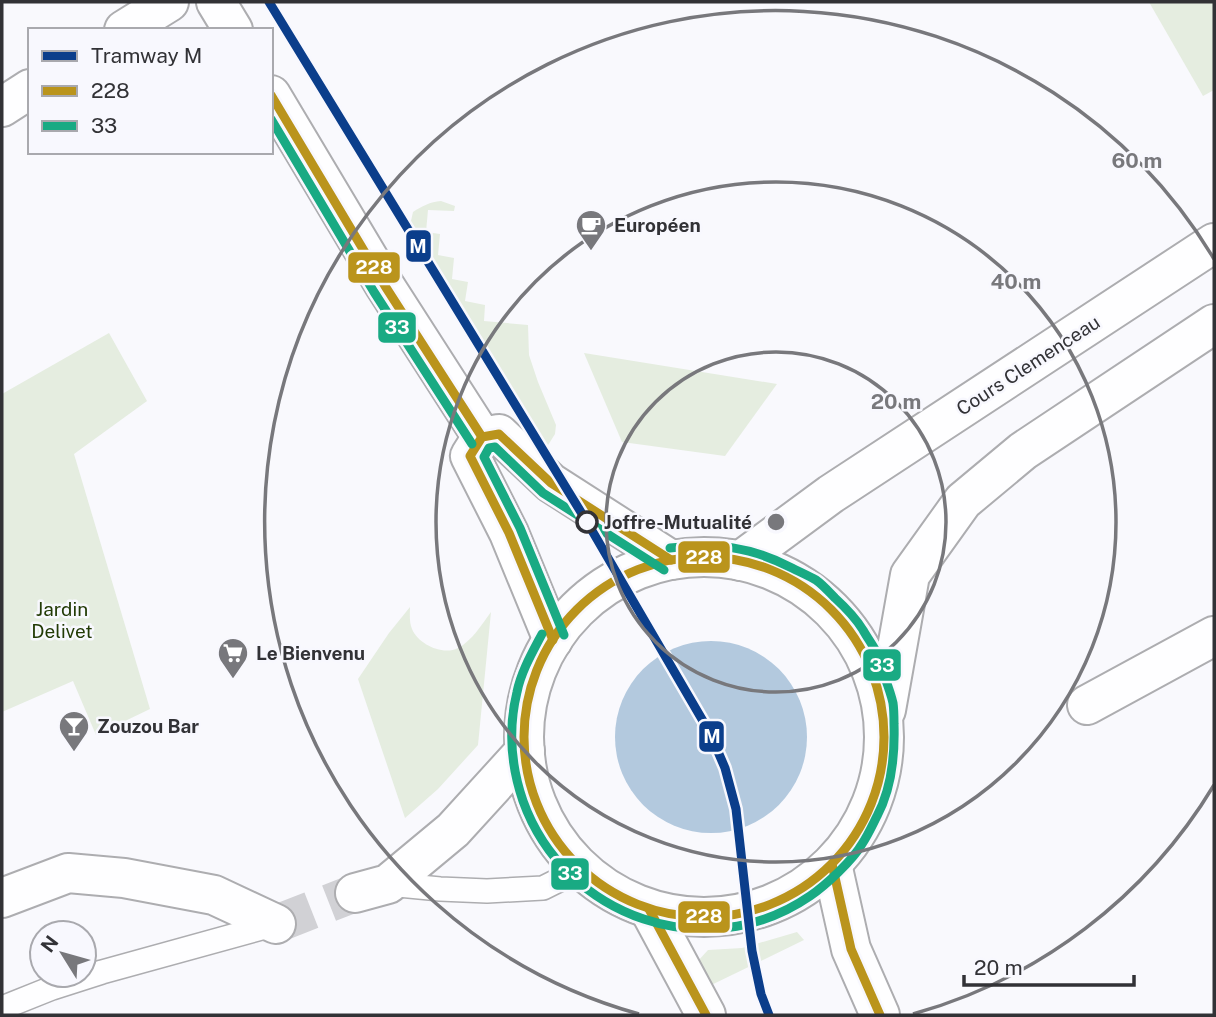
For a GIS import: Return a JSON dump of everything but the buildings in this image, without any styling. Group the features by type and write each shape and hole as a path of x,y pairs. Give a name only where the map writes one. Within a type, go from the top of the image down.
{"street":[{"path":"127,28 169,2"},
{"path":"216,2 232,28"},
{"path":"2,107 28,90"},
{"path":"273,98 385,286 482,437"},
{"name":"Cours Clemenceau","path":"740,561 831,494 1214,243"},
{"path":"884,723 881,700 855,637 825,603 795,581 767,568 713,557 671,560 617,579 572,614 553,640 529,693 524,722 525,751 528,777 547,826 581,869 612,892 649,909 704,917 733,915 761,908 799,891 832,864 847,847 870,809 882,767 884,723 910,575 963,501 1023,451 1214,324"},
{"path":"553,640 509,533 470,456 482,437 499,434 551,484 671,560"},
{"path":"1087,705 1214,636"},
{"path":"372,888 453,830 525,751"},
{"path":"832,864 851,949 880,1015"},
{"path":"2,898 68,873 124,878 214,895 276,924"},
{"path":"649,909 706,1015"}],"lane":[{"path":"372,888 487,891 543,888 581,869"},
{"path":"2,1008 102,972 276,924"}],"green space":[{"path":"1149,2 1214,2 1214,90 1203,96"},
{"path":"441,201 455,206 454,211 428,210 426,232 440,234 438,255 454,258 452,279 468,282 465,301 485,305 484,321 528,325 529,355 556,425 555,434 545,450 526,433 513,413 520,403 406,243 413,212"},
{"name":"Jardin Delivet","path":"109,333 147,401 74,454 150,709 96,735 73,681 2,712 2,394"},
{"path":"584,353 777,384 725,456 622,442"},
{"path":"410,607 410,624 415,634 425,644 445,651 458,648 468,641 491,612 478,745 438,789 405,818 358,679"},
{"path":"797,932 804,940 703,989 697,962 708,950 742,948"}],"water":[{"path":"711,641 730,642 748,648 779,669 800,700 806,718 806,756 800,774 779,805 748,826 730,832 711,833 692,832 674,826 643,805 622,774 616,756 615,737 616,718 622,700 643,669 674,648 692,642"}],"tunnel":[{"path":"276,924 355,893"}],"tram line":[{"name":"M","path":"269,2 587,522 710,733 725,768 736,809 752,951 761,994 769,1015"}],"transit line":[{"name":"228","path":"273,98 385,286 482,437"},
{"name":"33","path":"273,122 374,292 472,444"},
{"name":"228","path":"553,640 509,533 470,456 482,437 499,434 551,483 671,560"},
{"name":"33","path":"564,635 520,528 484,457 489,448 495,447 543,493 664,570"},
{"name":"33","path":"542,634 524,670 517,692 512,720 513,761 523,801 543,842 571,875 605,901 644,919 685,928 728,928 770,917 810,896 858,850 886,794 893,760 894,711 879,657 854,617 816,580 762,555 747,551 718,546 670,548"},
{"name":"228","path":"704,557 739,561 773,571 804,588 831,610 853,637 870,668 880,702 884,737 880,772 870,806 853,837 831,864 804,886 773,903 739,913 704,917 669,913 635,903 604,886 577,864 555,837 538,806 528,772 524,737 528,702 538,668 555,637 577,610 604,588 635,571 669,561 704,557"},
{"name":"228","path":"832,864 851,949 880,1015"},
{"name":"228","path":"649,909 706,1015"}],"place":[{"name":"Européen","path":"591,252"},
{"name":"Joffre-Mutualité","path":"587,522"},
{"name":"Le Bienvenu","path":"233,680"},
{"name":"Zouzou Bar","path":"74,753"}]}
